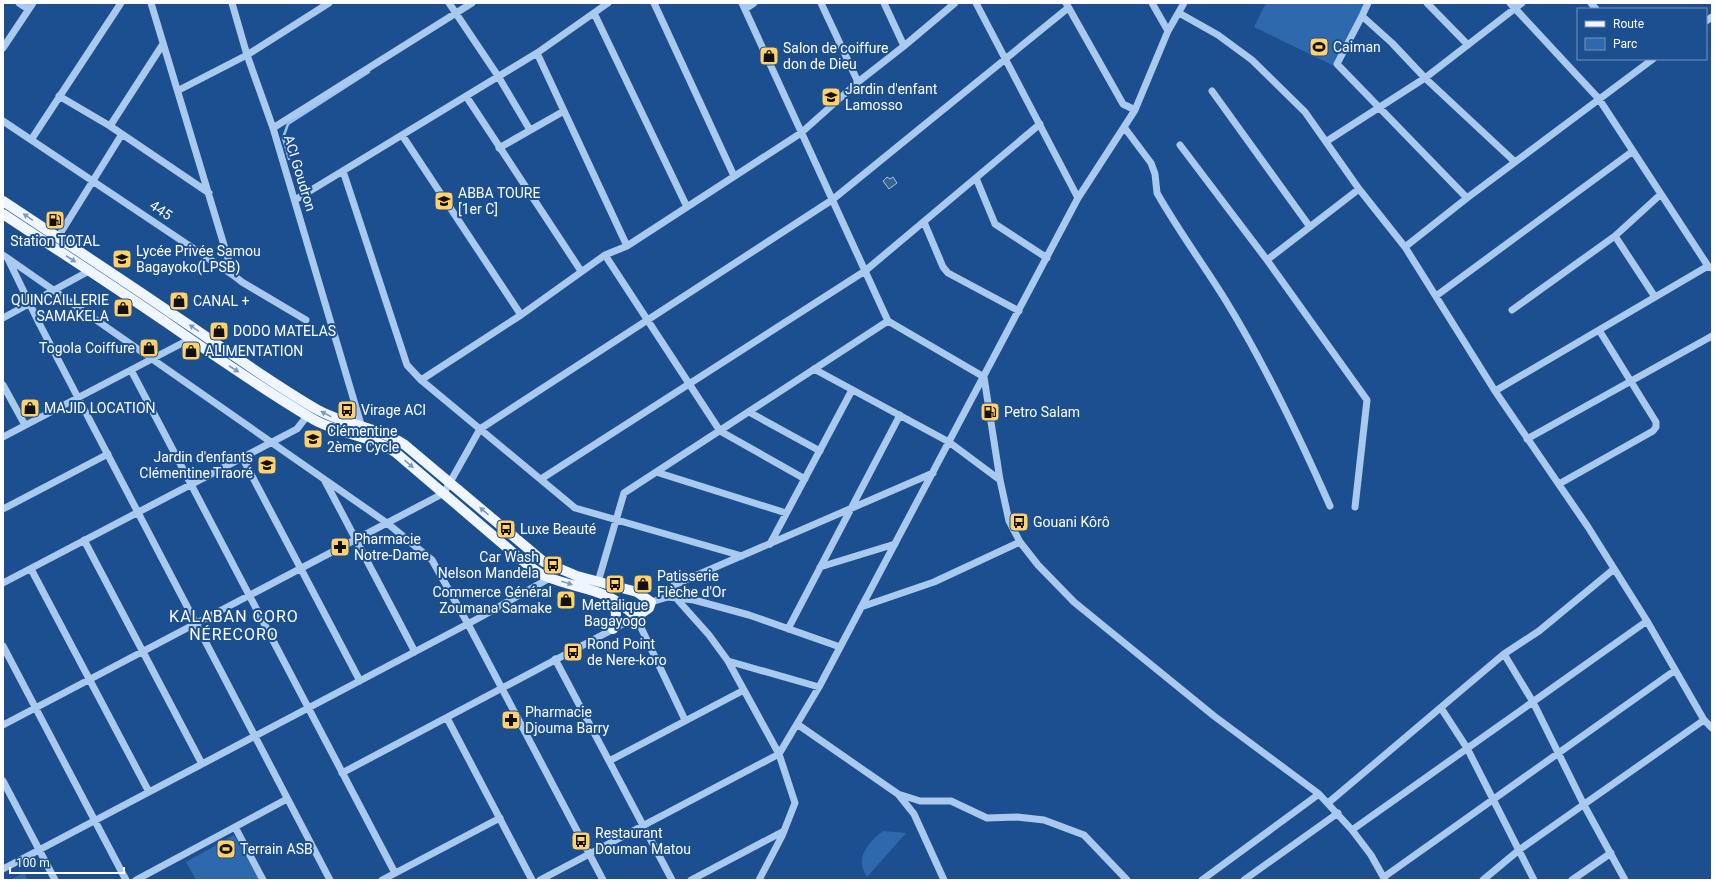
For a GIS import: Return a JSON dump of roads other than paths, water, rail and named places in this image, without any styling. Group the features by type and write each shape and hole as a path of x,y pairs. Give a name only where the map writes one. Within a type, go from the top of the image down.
{"main road":[{"path":"3,200 224,350 309,404 339,420 363,426 396,439 450,482 544,562 562,570 598,582 637,592 651,602 649,608 636,617 622,603 606,595 544,575 524,562 388,447 335,430 307,416 3,214"},
{"path":"606,595 615,606 616,613 613,629"}],"street":[{"path":"3,48 30,6 19,3"},
{"path":"31,140 121,3"},
{"path":"151,3 179,90 233,275"},
{"path":"232,3 246,55 273,128"},
{"path":"315,3 318,10"},
{"path":"179,90 246,55 329,3"},
{"path":"449,3 498,76 530,130"},
{"name":"ACI Goudron","path":"363,438 363,426 273,128 472,3"},
{"path":"295,200 537,53 608,3"},
{"path":"654,3 734,176"},
{"path":"754,3 743,6 888,321 984,377"},
{"path":"821,3 858,82"},
{"path":"884,3 904,46"},
{"path":"421,380 521,315 605,255 627,246 801,133 858,82 955,3"},
{"path":"976,3 1078,198"},
{"path":"1152,3 1168,31"},
{"path":"540,880 779,754 819,687 1078,198 1136,110 1168,31 1184,3"},
{"path":"1368,3 1338,64 1467,198"},
{"path":"1427,3 1468,45"},
{"path":"1327,141 1425,78 1468,45 1513,6 1522,3"},
{"path":"3,725 444,493 480,429 832,200 1067,6 1123,104 1136,110"},
{"path":"1495,391 1655,297 1710,267 1599,99 1513,6"},
{"path":"1179,12 1218,35 1252,60 1306,112 1359,189 1405,247 1495,391 1559,484 1614,569 1647,622 1674,671 1704,720 1712,728"},
{"path":"594,13 687,207"},
{"path":"1362,16 1392,43 1425,78 1515,162"},
{"path":"110,126 163,44"},
{"path":"537,53 627,246"},
{"path":"1405,247 1648,60"},
{"path":"1212,91 1310,227"},
{"path":"59,96 110,126 210,193"},
{"path":"466,96 581,271"},
{"path":"499,148 564,111"},
{"name":"445","path":"3,122 93,180 242,282 306,320"},
{"path":"541,479 865,271 1040,124"},
{"path":"1124,127 1151,163 1155,174 1157,193 1226,301 1259,360 1297,432 1330,506"},
{"path":"58,237 122,134"},
{"path":"402,135 521,315"},
{"path":"1180,145 1267,260 1367,400 1355,507"},
{"path":"1436,296 1633,151"},
{"path":"343,171 407,365 421,380 575,508 742,556"},
{"path":"976,178 996,224 1047,258"},
{"path":"1267,260 1359,189"},
{"path":"1512,310 1615,236 1661,194"},
{"path":"924,222 943,267 948,273 1019,311"},
{"path":"1615,236 1655,297"},
{"path":"605,255 720,431 805,478"},
{"path":"6,257 387,523 432,560 468,624 603,880"},
{"path":"6,257 330,880"},
{"path":"3,318 90,271"},
{"path":"598,582 624,493 888,321"},
{"path":"1559,484 1653,431 1656,427 1656,422 1599,330"},
{"path":"1527,439 1712,336"},
{"path":"3,437 190,339"},
{"path":"131,370 395,873"},
{"path":"814,370 950,442 1000,480"},
{"path":"984,377 1000,480 1010,521 1020,542 1038,565 1074,602 1214,716 1328,802 1352,830 1385,878 1674,671"},
{"path":"3,385 25,425"},
{"path":"770,544 852,390"},
{"path":"749,412 820,451"},
{"path":"3,583 297,428 307,416"},
{"path":"788,629 853,508 900,416"},
{"path":"3,509 108,454"},
{"path":"242,457 360,681"},
{"path":"656,472 786,513"},
{"path":"672,598 674,585 933,473"},
{"path":"324,479 416,652"},
{"path":"84,540 202,764"},
{"path":"861,607 934,582 1020,542"},
{"path":"820,567 895,544"},
{"path":"31,568 149,792"},
{"path":"1328,802 1504,654 1539,631 1614,569"},
{"path":"3,869 416,652 550,578"},
{"path":"672,598 709,635 728,661 779,754 795,803 784,831 759,880"},
{"path":"651,602 672,598 694,600 749,615 840,647"},
{"path":"342,773 636,617 685,720"},
{"path":"1352,830 1647,622"},
{"path":"3,646 126,880"},
{"path":"1504,654 1533,702 1584,804 1625,880"},
{"path":"555,659 672,880"},
{"path":"728,661 819,687"},
{"path":"609,761 744,690"},
{"path":"1441,708 1468,748 1534,880"},
{"path":"447,718 532,880"},
{"path":"1483,880 1519,850 1704,720"},
{"path":"797,724 898,794 914,814 944,880"},
{"path":"3,781 55,880"},
{"path":"898,794 920,801 951,801 988,818 1017,816 1044,820 1073,830 1084,835 1127,880"},
{"path":"1202,880 1319,794"},
{"path":"136,880 287,799"},
{"path":"1244,880 1338,813"},
{"path":"382,880 500,818"},
{"path":"235,827 263,880"},
{"path":"690,880 784,831"},
{"path":"1572,880 1611,853"}],"waterway":[{"path":"289,159 283,138 288,124 369,72"}],"place":[{"name":"Caiman","path":"1319,47"},
{"name":"Salon de coiffure don de Dieu","path":"769,56"},
{"name":"Jardin d'enfant Lamosso","path":"831,97"},
{"name":"ABBA TOURE [1er C]","path":"444,201"},
{"name":"Station TOTAL","path":"55,220"},
{"name":"Lycée Privée Samou Bagayoko(LPSB)","path":"122,259"},
{"name":"CANAL +","path":"179,301"},
{"name":"QUINCAILLERIE SAMAKELA","path":"123,308"},
{"name":"DODO MATELAS","path":"219,331"},
{"name":"Togola Coiffure","path":"149,348"},
{"name":"ALIMENTATION","path":"191,351"},
{"name":"MAJID LOCATION","path":"30,408"},
{"name":"Virage ACI","path":"347,410"},
{"name":"Petro Salam","path":"990,412"},
{"name":"Clémentine 2ème Cycle","path":"313,439"},
{"name":"Jardin d'enfants Clémentine Traoré","path":"267,465"},
{"name":"Gouani Kôrô","path":"1019,522"},
{"name":"Luxe Beauté","path":"506,529"},
{"name":"Pharmacie Notre-Dame","path":"340,547"},
{"name":"Car Wash Nelson Mandela","path":"553,565"},
{"name":"Mettalique Bagayogo","path":"615,584"},
{"name":"Patisserie Flèche d'Or","path":"643,584"},
{"name":"Commerce Général Zoumana Samake","path":"566,600"},
{"name":"Rond Point de Nere-koro","path":"573,652"},
{"name":"Pharmacie Djouma Barry","path":"511,720"},
{"name":"Restaurant Douman Matou","path":"581,841"},
{"name":"Terrain ASB","path":"226,849"}],"district":[{"name":"KALABAN CORO NÉRECORO","path":"234,625"}]}
